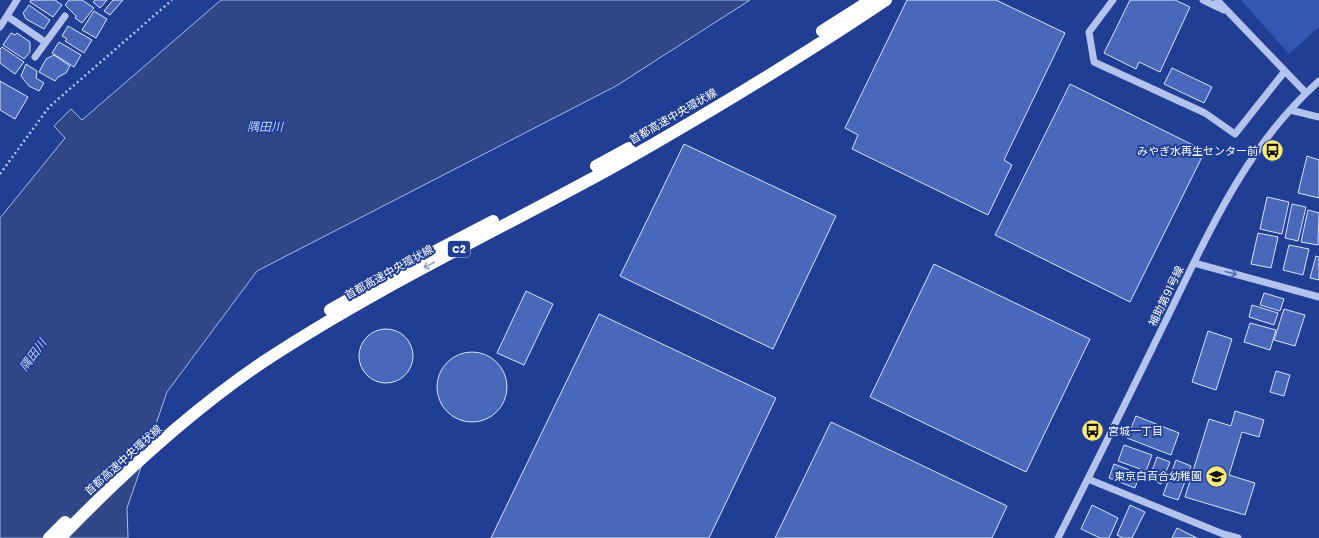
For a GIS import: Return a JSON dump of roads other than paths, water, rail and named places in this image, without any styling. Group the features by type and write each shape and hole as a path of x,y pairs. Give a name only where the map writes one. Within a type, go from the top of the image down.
{"highway":[{"name":"首都高速中央環状線","path":"49,538 87,499 179,416 257,357 342,303 414,262 607,160 704,105 871,0"},
{"name":"首都高速中央環状線","path":"60,538 91,506 181,425 262,364 343,312 614,166 708,112 886,0"}],"street":[{"path":"0,27 17,0"},
{"path":"1112,0 1089,32 1094,62 1205,113 1235,134 1284,71"},
{"path":"1203,0 1228,12"},
{"path":"1217,0 1306,93"},
{"path":"7,16 45,42"},
{"path":"35,57 65,16"},
{"name":"補助第91号線","path":"1058,538 1223,206 1255,153 1290,110 1319,81"},
{"path":"1290,110 1319,117"},
{"path":"1194,263 1319,297"},
{"path":"1088,479 1223,534 1238,538"}],"water":[{"name":"隅田川","path":"221,0 750,0 616,86 257,271 167,392 127,508 128,538 0,538 0,218 65,138 54,126 71,109 82,120"}],"place":[{"name":"みやぎ水再生センター前","path":"1273,151"},
{"name":"宮城一丁目","path":"1092,431"},
{"name":"東京白百合幼稚園","path":"1217,476"}]}
